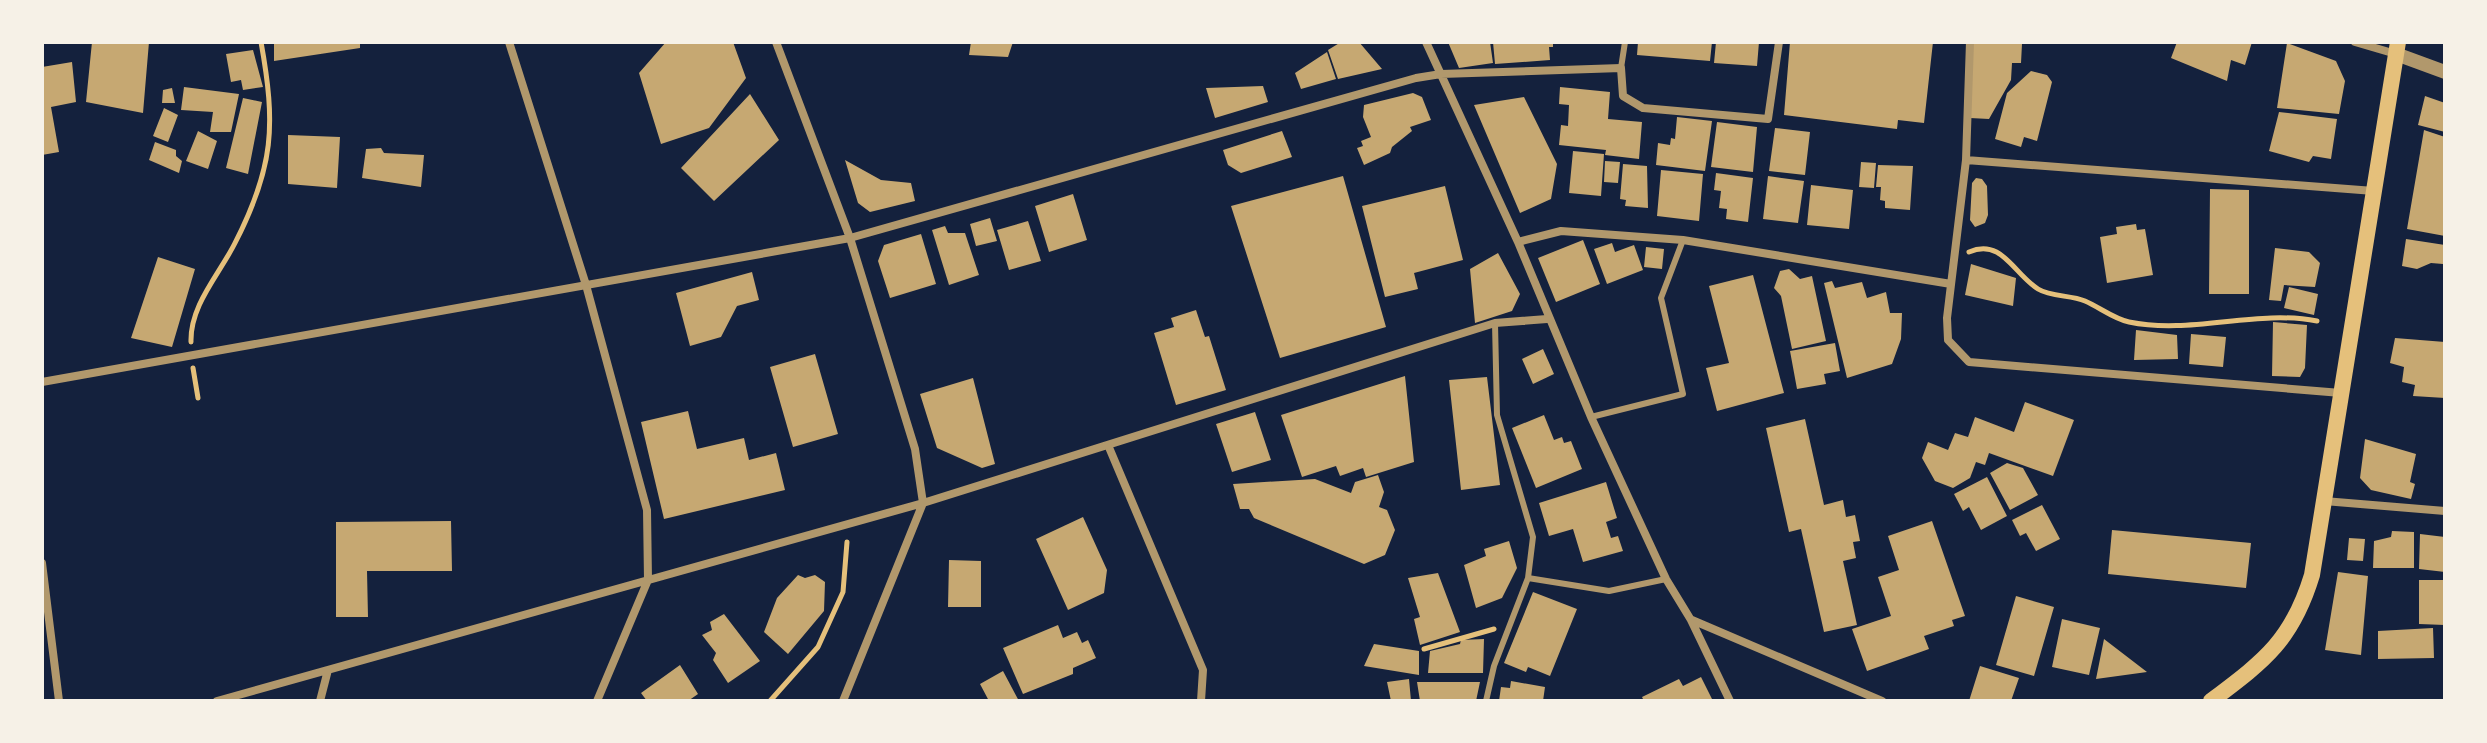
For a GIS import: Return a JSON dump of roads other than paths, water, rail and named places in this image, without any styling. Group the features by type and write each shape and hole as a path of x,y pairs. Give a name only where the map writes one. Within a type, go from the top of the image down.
{"main road":[{"path":"2222,698 2286,637 2302,609 2312,575 2397,48"}],"street":[{"path":"509,42 586,285 647,510 648,580 597,701"},
{"path":"776,42 850,238 915,449 923,503 843,701"},
{"path":"1426,42 1518,242 1547,319 1591,417 1666,579 1691,620 1730,701"},
{"path":"42,382 850,238 1416,78 1441,74 1621,68 1623,96 1643,108 1768,119 1779,42"},
{"path":"1970,42 1966,160 1951,284 1948,340 1969,362 2341,393"},
{"path":"2355,42 2397,48 2445,72"},
{"path":"1966,160 2374,191"},
{"path":"1518,242 1561,231 1683,240 1951,284"},
{"path":"217,701 923,503 1495,323 1547,319"},
{"path":"1108,445 1198,656 1203,670 1201,701"},
{"path":"2324,501 2445,511"},
{"path":"42,563 59,701"},
{"path":"1691,620 1882,701"},
{"path":"320,701 328,670"}],"lane":[{"path":"1621,68 1625,42"},
{"path":"1591,417 1683,394 1661,298 1683,240"},
{"path":"1486,701 1494,666 1528,578 1533,537 1497,415 1495,323"},
{"path":"1528,578 1609,591 1666,579"}]}
